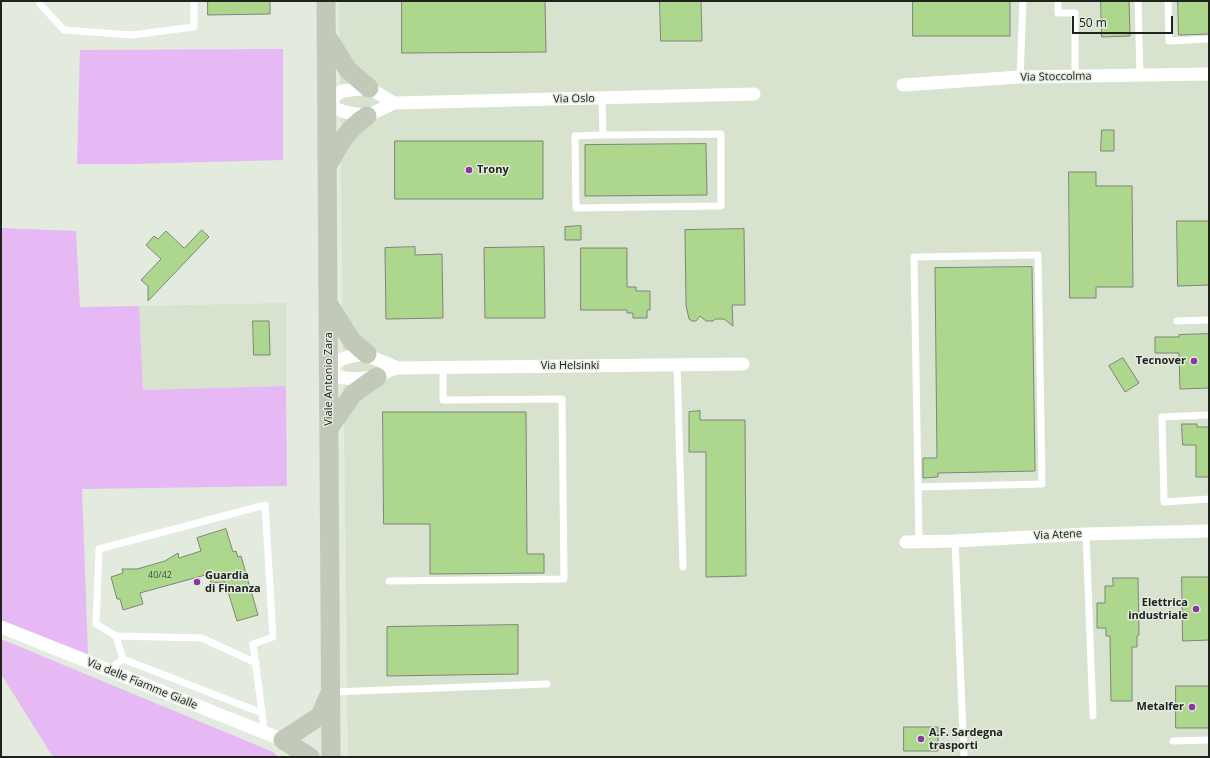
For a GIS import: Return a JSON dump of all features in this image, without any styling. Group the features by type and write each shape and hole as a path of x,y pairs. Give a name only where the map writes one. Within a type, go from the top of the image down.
{"main road":[{"name":"Viale Antonio Zara","path":"326,1 331,757"},
{"path":"326,35 348,70 370,88"},
{"path":"327,167 344,136 354,124 367,116"},
{"path":"328,303 352,341 366,354"},
{"path":"329,428 353,394 377,377"},
{"path":"310,757 283,740 320,716 331,692"}],"street":[{"name":"Via Stoccolma","path":"903,85 1020,77 1209,74"},
{"path":"367,116 345,112 327,105 342,91 370,88 394,103"},
{"name":"Via Oslo","path":"367,116 394,103 754,94"},
{"path":"329,368 338,360 366,354"},
{"name":"Via Helsinki","path":"366,354 398,368"},
{"name":"Via Helsinki","path":"329,368 339,377 353,379 377,377 390,370 398,368 743,364"},
{"name":"Via Atene","path":"913,542 955,542 1086,534 1209,531"},
{"name":"Via delle Fiamme Gialle","path":"1,627 283,740"}],"lane":[{"path":"40,1 40,4 64,30 132,35 194,27 194,1"},
{"path":"1020,77 1023,1"},
{"path":"1058,1 1058,13 1075,13 1075,76"},
{"path":"1138,1 1140,75"},
{"path":"1168,1 1169,40 1209,39"},
{"path":"602,98 603,135"},
{"path":"720,134 722,206 576,208 576,136 603,135 720,134"},
{"path":"913,542 918,487 914,258 1038,255 1042,484 918,487"},
{"path":"1177,321 1209,320"},
{"path":"677,365 683,567"},
{"path":"389,581 564,579 562,399 443,400 443,367"},
{"path":"1209,415 1162,417 1164,502 1209,499"},
{"path":"256,663 202,638 116,636 96,624 99,549 265,505 273,637 253,644 256,663 264,732"},
{"path":"1086,534 1094,716"},
{"path":"955,542 964,757"},
{"path":"116,636 123,659"},
{"path":"109,670 123,659"},
{"path":"123,659 262,713"},
{"path":"331,692 547,684"},
{"path":"1173,741 1209,740"}],"shaded area":[{"path":"339,1 1209,1 1209,757 348,757"},
{"path":"283,49 283,160 77,164 80,50"},
{"path":"1,228 76,231 80,307 139,306 143,390 286,386 287,486 82,489 88,654 1,620"},
{"path":"286,303 286,386 143,390 139,306"},
{"path":"1,639 273,752 278,757 53,757 1,674"}],"building":[{"path":"208,1 270,1 270,14 208,15"},
{"path":"402,1 545,1 546,52 402,53"},
{"path":"660,1 701,1 702,41 661,41"},
{"path":"913,1 1010,1 1010,36 913,36"},
{"path":"1101,1 1129,1 1130,36 1102,37"},
{"path":"1178,1 1209,1 1209,34 1179,35"},
{"path":"1102,130 1114,130 1114,151 1101,151"},
{"name":"Trony","path":"395,141 543,141 543,199 395,199"},
{"path":"706,144 707,195 585,196 585,145"},
{"path":"1069,172 1096,172 1096,186 1132,186 1133,287 1096,287 1096,298 1070,298"},
{"path":"1177,221 1209,221 1209,285 1178,286"},
{"path":"581,226 581,240 565,240 565,227"},
{"path":"744,229 745,305 732,305 733,326 724,319 706,321 700,316 696,321 692,321 689,319 686,305 685,230"},
{"path":"202,230 209,237 148,301 148,286 141,280 161,259 146,245 154,236 158,239 166,231 184,248"},
{"path":"415,247 415,255 442,254 443,318 386,319 385,248"},
{"path":"544,247 545,318 485,318 484,248"},
{"path":"581,248 627,248 627,287 636,287 636,291 650,291 650,310 647,310 647,318 633,318 633,313 627,313 627,310 581,310"},
{"path":"1032,267 1035,471 938,473 938,477 923,478 923,458 937,458 935,268"},
{"path":"253,321 269,321 270,355 254,355"},
{"name":"Tecnover","path":"1209,334 1209,388 1180,389 1179,353 1155,353 1155,337 1179,337 1179,335"},
{"path":"1123,358 1139,383 1125,392 1109,366"},
{"path":"700,411 700,420 745,420 746,576 706,577 706,452 689,452 689,412"},
{"path":"383,412 526,412 527,554 544,554 544,573 430,574 430,524 384,524"},
{"path":"1182,424 1197,424 1197,427 1209,427 1209,477 1196,477 1196,445 1183,445"},
{"name":"Guardia di Finanza","path":"226,529 233,552 236,551 238,557 241,556 258,615 237,621 225,582 211,583 209,574 140,593 143,604 123,610 120,599 117,599 111,577 123,573 122,569 137,569 165,561 178,553 179,558 201,551 197,538"},
{"name":"Elettrica industriale","path":"1182,577 1209,577 1209,640 1183,641"},
{"path":"1113,578 1138,578 1139,635 1137,636 1137,647 1132,647 1132,701 1111,701 1110,636 1106,636 1106,628 1097,628 1097,603 1105,603 1105,586 1113,586"},
{"path":"518,625 518,674 387,676 387,627"},
{"name":"Metalfer","path":"1176,686 1209,686 1209,728 1176,728"},
{"name":"A.F. Sardegna trasporti","path":"904,727 938,727 938,751 904,751"}],"place":[{"name":"Trony","path":"469,170"},
{"name":"Tecnover","path":"1194,361"},
{"name":"Guardia di Finanza","path":"197,582"},
{"name":"Elettrica industriale","path":"1196,609"},
{"name":"Metalfer","path":"1192,707"},
{"name":"A.F. Sardegna trasporti","path":"921,739"}]}
